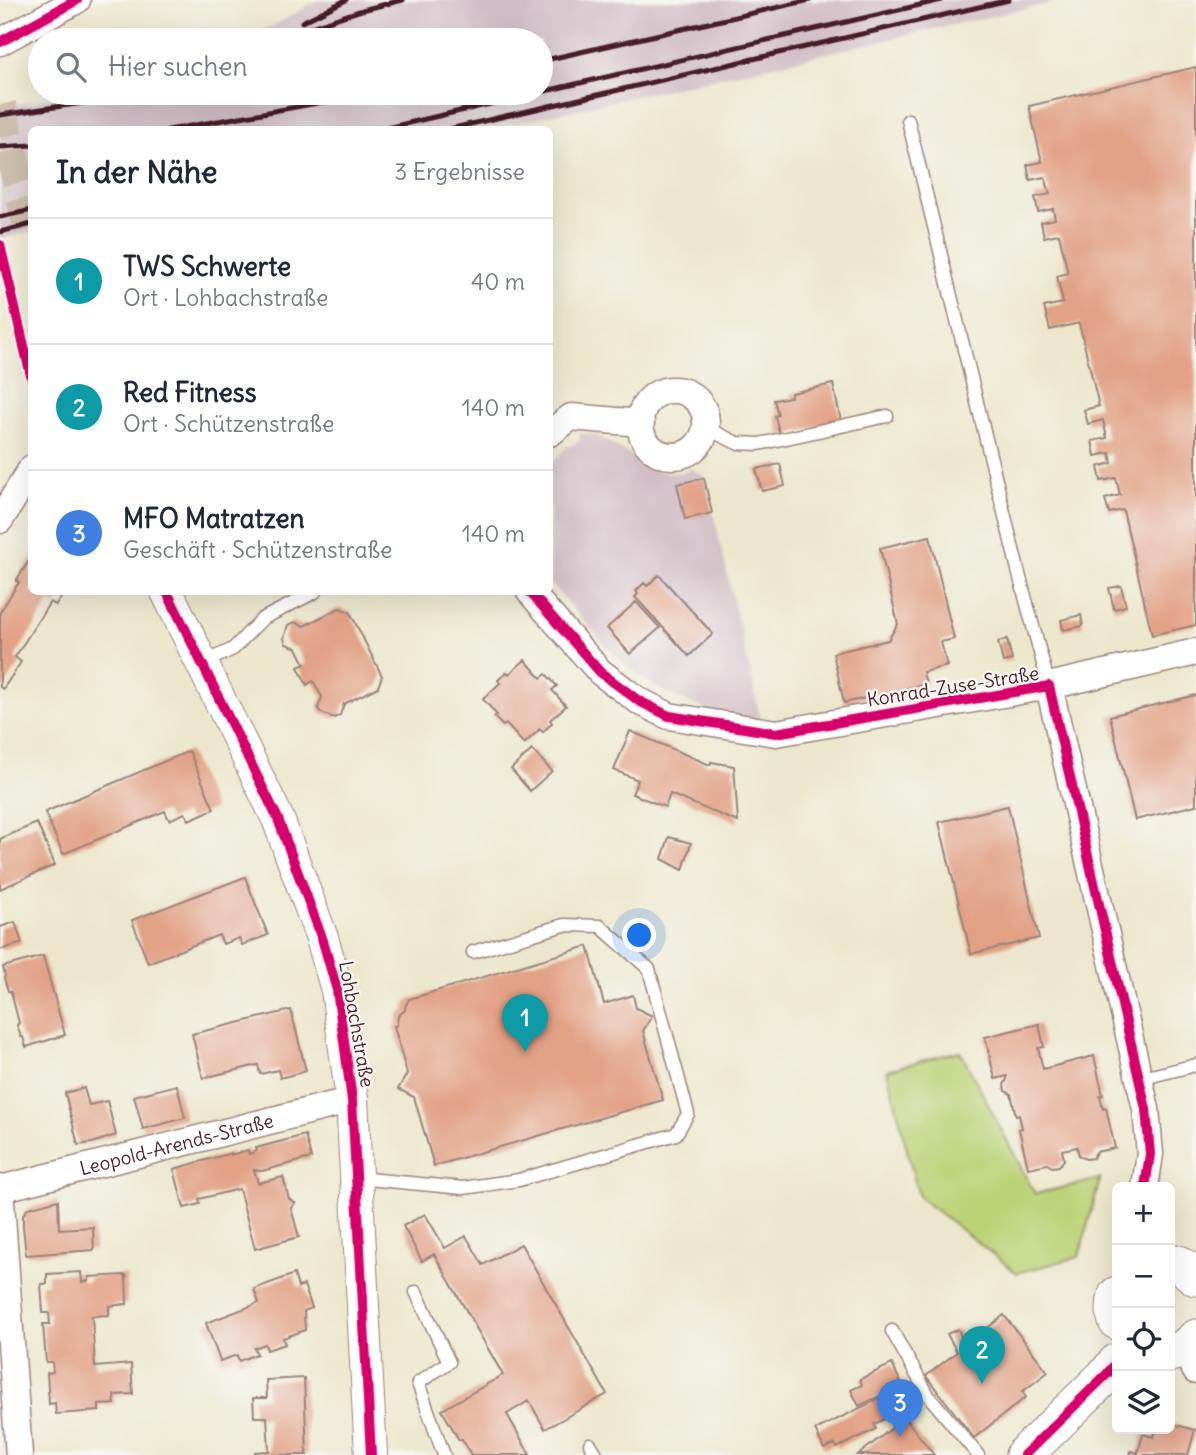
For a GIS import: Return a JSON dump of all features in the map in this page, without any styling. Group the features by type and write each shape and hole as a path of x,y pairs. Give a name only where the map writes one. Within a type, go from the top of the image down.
{"main road":[{"path":"1024,1455 1112,1368"}],"street":[{"path":"0,41 77,0"},
{"path":"679,390 697,400 705,413 706,428 697,447 673,456 650,447 640,423 642,413 650,400 663,392 679,390"},
{"path":"553,431 571,417 640,423"},
{"path":"0,520 28,474"},
{"name":"Lohbachstraße","path":"168,595 278,819 322,938 337,990 352,1100 371,1455"},
{"name":"Konrad-Zuse-Straße","path":"533,595 600,672 639,701 669,716 776,733 1049,686 1196,652"},
{"name":"Konrad-Zuse-Straße","path":"1049,686 1146,1109 1150,1154 1146,1182"},
{"name":"Leopold-Arends-Straße","path":"0,1189 352,1100"},
{"path":"0,1189 19,1455"}],"lane":[{"name":"Konrad-Zuse-Straße","path":"908,120 1015,560 1049,686"},
{"path":"706,428 737,443 759,444 887,416"},
{"path":"202,663 233,649 262,619 309,595"},
{"path":"356,1178 463,1188 519,1180 676,1134 688,1114 649,969 600,926 564,925 473,952"},
{"path":"1139,1079 1196,1065"},
{"path":"416,1292 449,1362 418,1383 444,1455"},
{"path":"892,1331 929,1395 978,1455"}],"shaded area":[{"path":"318,0 1064,0 501,126 28,126 28,233 0,239 0,104 553,105 553,28 267,28"},
{"path":"579,433 597,435 658,471 671,473 691,469 705,477 761,720 709,711 666,693 645,680 610,650 553,586 553,461 567,447 580,441"}],"green space":[{"path":"960,1051 1035,1194 1100,1179 1079,1257 1017,1273 919,1197 887,1070"}],"building":[{"path":"1196,67 1196,625 1152,635 1123,510 1109,513 1105,499 1120,495 1116,478 1101,481 1098,467 1112,463 1110,453 1095,456 1092,441 1107,438 1103,420 1088,424 1084,410 1099,406 1079,323 1050,330 1044,307 1063,303 1057,276 1068,273 1059,234 1044,237 1041,222 1055,219 1053,209 1038,212 1035,197 1050,194 1045,177 1030,180 1027,165 1042,162 1029,106"},
{"path":"833,384 841,421 780,436 774,400 791,397 791,393"},
{"path":"780,464 785,486 762,491 756,469"},
{"path":"704,478 712,513 685,519 677,484"},
{"path":"930,536 954,639 941,642 947,666 923,672 926,684 844,703 833,653 888,640 898,624 880,548"},
{"path":"28,562 28,595 63,595 56,605 50,602 15,657 21,662 3,689 0,687 0,612 19,582 16,581"},
{"path":"659,575 713,634 689,656 635,597 638,594 636,591 644,583 647,586"},
{"path":"1121,586 1126,606 1114,609 1109,588"},
{"path":"636,602 660,628 630,654 607,628"},
{"path":"339,608 350,612 382,676 378,687 344,704 340,715 334,718 321,713 318,708 322,697 313,681 307,685 298,667 305,664 297,648 286,644 284,638 288,625 294,622 304,626"},
{"path":"1081,615 1083,626 1063,630 1061,620"},
{"path":"1007,639 1012,660 1003,662 998,642"},
{"path":"525,660 541,678 546,674 557,686 552,690 566,706 550,720 552,723 543,732 540,729 524,744 506,724 503,726 494,717 497,715 483,699 500,683 498,680"},
{"path":"1196,695 1196,805 1135,820 1110,716"},
{"path":"630,731 710,765 711,762 734,766 738,822 670,794 665,807 632,794 638,780 614,770"},
{"path":"532,750 552,771 530,791 511,769"},
{"path":"189,751 214,809 189,820 185,813 169,820 165,811 63,854 45,812"},
{"path":"1008,806 1039,938 971,954 939,822"},
{"path":"37,823 55,865 0,889 0,839"},
{"path":"669,837 691,843 683,870 662,859"},
{"path":"245,877 268,935 242,945 239,938 223,944 219,935 148,963 132,920"},
{"path":"15,922 22,943 0,950 0,927"},
{"path":"588,946 604,1004 633,995 636,1008 652,1016 643,1031 663,1100 434,1166 414,1097 398,1089 407,1074 394,1026 397,1025 398,1016 405,1010 409,999"},
{"path":"43,956 65,1035 26,1047 17,1025 19,1023 3,967"},
{"path":"291,1010 306,1071 280,1078 278,1070 260,1074 258,1065 203,1078 192,1034"},
{"path":"1039,1024 1044,1047 1038,1048 1043,1069 1094,1056 1103,1095 1100,1096 1103,1109 1106,1108 1115,1148 1096,1152 1093,1158 1086,1159 1079,1156 1077,1147 1062,1150 1064,1160 1059,1166 1052,1167 1047,1164 1028,1168 1019,1129 1022,1128 1019,1115 1016,1116 1011,1094 1005,1091 1007,1076 995,1079 985,1037"},
{"path":"177,1085 185,1118 143,1129 134,1096"},
{"path":"84,1088 89,1105 107,1101 116,1135 78,1145 65,1093"},
{"path":"305,1135 311,1158 262,1171 254,1170 258,1183 283,1177 289,1199 295,1203 291,1208 299,1237 255,1249 239,1189 199,1199 200,1204 184,1208 174,1169 231,1153 248,1150 249,1154 257,1151 256,1148"},
{"path":"58,1200 59,1229 93,1227 94,1250 26,1255 23,1215 28,1208"},
{"path":"425,1214 445,1248 466,1236 483,1265 521,1244 607,1394 545,1429 529,1401 507,1414 530,1455 471,1455 442,1410 503,1375 434,1254 422,1261 403,1226"},
{"path":"81,1272 82,1282 89,1281 89,1277 126,1275 127,1304 109,1306 109,1315 92,1316 95,1367 131,1364 133,1394 114,1395 115,1404 99,1405 99,1411 56,1414 55,1403 49,1404 47,1373 53,1372 52,1362 46,1362 43,1324 50,1324 49,1313 43,1313 41,1284 47,1284 47,1274"},
{"path":"294,1274 298,1287 304,1285 312,1308 304,1311 305,1330 283,1338 285,1344 267,1350 265,1344 254,1348 257,1354 239,1361 237,1355 220,1361 206,1323 259,1303 254,1289"},
{"path":"1004,1315 1048,1372 1022,1392 1026,1397 974,1438 926,1376 957,1352 947,1334 958,1329 965,1346"},
{"path":"892,1364 902,1385 859,1406 851,1390 862,1385 860,1379"},
{"path":"304,1378 307,1455 255,1455 255,1452 269,1451 267,1417 254,1417 253,1398 267,1398 266,1380"},
{"path":"903,1387 912,1406 874,1424 876,1429 837,1448 835,1444 824,1449 815,1430"},
{"path":"905,1418 934,1455 858,1455"},
{"path":"1175,1424 1195,1430 1188,1455 1130,1455 1131,1451 1138,1453 1143,1434 1154,1437 1155,1434 1175,1434"}],"tunnel":[{"path":"0,105 28,222"}],"railway":[{"path":"302,22 346,0"},
{"path":"307,28 403,0"},
{"path":"553,58 810,0"},
{"path":"553,89 942,0"},
{"path":"462,126 1009,0"},
{"path":"0,115 69,105"},
{"path":"190,126 307,105"},
{"path":"395,126 486,105"},
{"path":"0,147 28,145"},
{"path":"0,217 28,211"},
{"path":"0,232 28,225"}],"cycle path":[{"path":"0,42 77,0"},
{"path":"0,245 28,363"},
{"path":"168,595 278,819 322,938 337,990 352,1100 371,1455"},
{"path":"533,595 600,672 639,701 669,716 776,733 1049,686 1146,1109 1150,1154 1146,1182"},
{"path":"1024,1455 1112,1368"}],"place":[{"name":"TWS Schwerte","path":"525,1052"},
{"name":"Red Fitness","path":"982,1384"},
{"name":"MFO Matratzen","path":"900,1437"}]}
